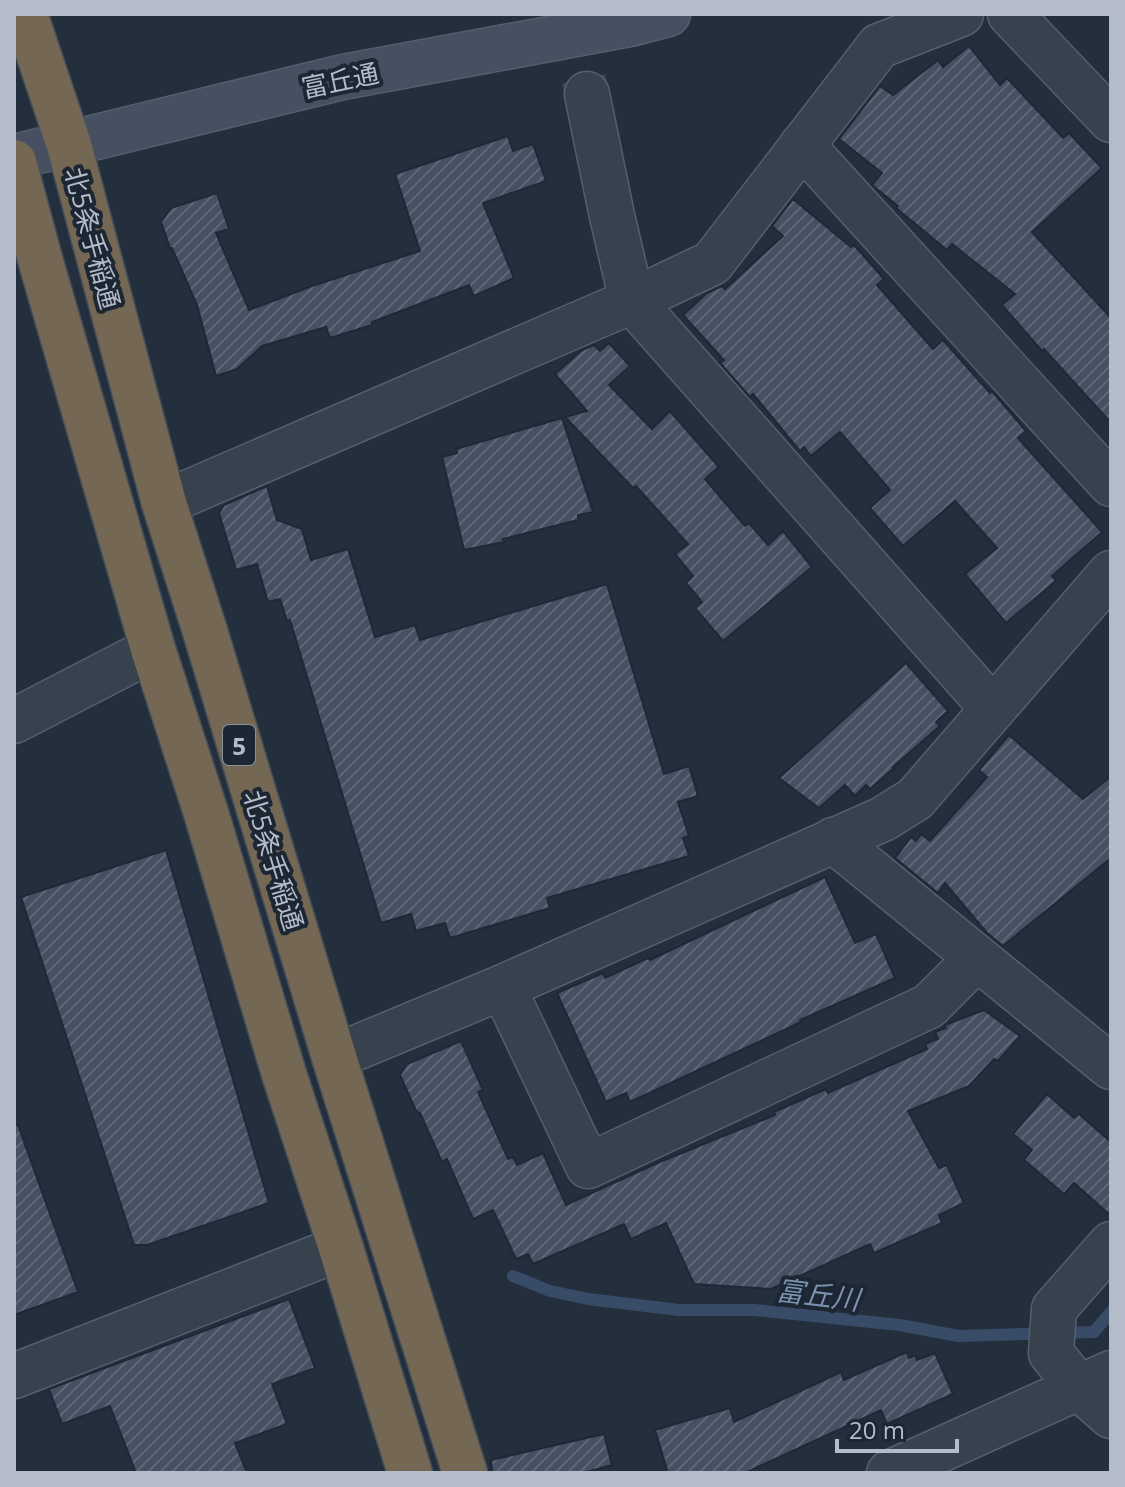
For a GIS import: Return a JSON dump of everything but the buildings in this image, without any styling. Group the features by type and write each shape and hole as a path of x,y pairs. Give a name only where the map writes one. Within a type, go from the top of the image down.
{"highway":[{"name":"北5条手稲通","path":"25,14 69,145 164,503 465,1473"},
{"name":"北5条手稲通","path":"14,160 153,649 410,1473"}],"street":[{"name":"富丘通","path":"14,160 343,77 630,24 668,14"},
{"path":"164,503 632,301 712,263 879,46 961,14"},
{"path":"1010,14 1111,120"},
{"path":"587,94 632,301 993,709"},
{"path":"802,145 1111,484"},
{"path":"334,1057 503,987 883,819 915,799 1111,573"},
{"path":"14,721 153,649"},
{"path":"833,840 1111,1067"},
{"path":"503,987 588,1166 929,1006 977,958"},
{"path":"1100,1393 1051,1353 1054,1309 1111,1244"},
{"path":"14,1376 341,1248"},
{"path":"889,1473 1100,1393"}],"waterway":[{"name":"富丘川","path":"513,1276 550,1291 588,1299 679,1310 754,1310 900,1325 958,1336 1094,1332 1111,1312"}],"tunnel":[{"path":"570,14 587,94"}]}
